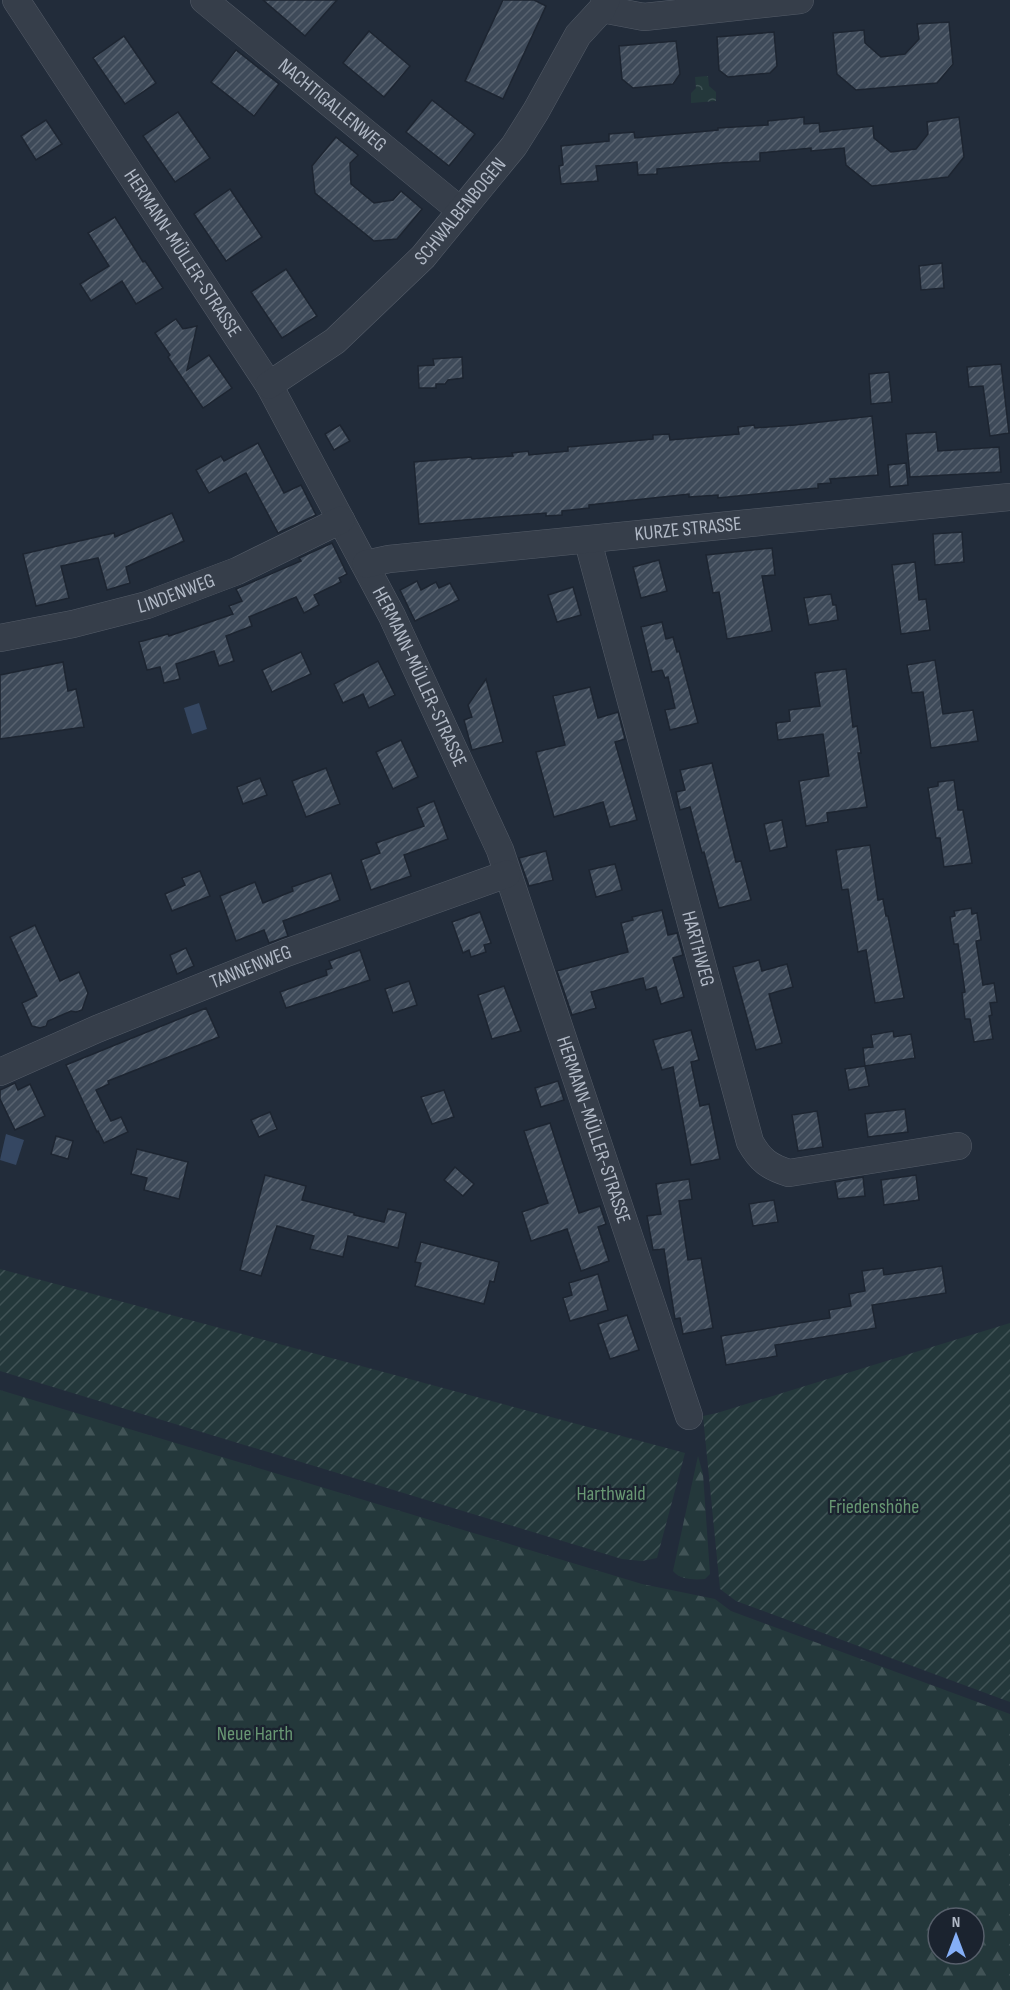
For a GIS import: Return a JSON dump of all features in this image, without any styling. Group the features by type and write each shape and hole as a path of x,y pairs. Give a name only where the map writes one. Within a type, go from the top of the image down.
{"street":[{"name":"HERMANN-MÜLLER-STRASSE","path":"16,0 269,386 392,616 490,829 507,874 688,1416"},
{"name":"NACHTIGALLENWEG","path":"204,0 461,211"},
{"path":"604,5 644,17 800,0"},
{"name":"SCHWALBENBOGEN","path":"269,386 335,341 423,257 514,146 578,35 604,5"},
{"name":"KURZE STRASSE","path":"366,564 1010,497"},
{"name":"LINDENWEG","path":"0,638 73,624 147,604 237,571 342,520"},
{"name":"HARTHWEG","path":"589,540 750,1142 759,1157 772,1168 789,1173 958,1146"},
{"name":"TANNENWEG","path":"0,1072 97,1029 286,952 507,874"}],"green space":[{"path":"708,76 709,86 716,92 716,101 691,103 691,93 696,88 695,77"},
{"name":"Harthwald","path":"0,1269 685,1453 657,1558 642,1561 622,1559 0,1371"},
{"name":"Friedenshöhe","path":"1010,1323 1010,1702 736,1601 720,1589 703,1416"},
{"name":"Neue Harth","path":"0,1390 642,1584 715,1599 731,1611 1010,1714 1010,1990 0,1990"},
{"path":"698,1456 703,1474 710,1574 705,1579 684,1578 673,1571"}],"water":[{"path":"199,703 207,729 192,734 184,708"},
{"path":"6,1134 24,1140 16,1165 0,1160"}],"building":[{"path":"263,0 337,0 305,36"},
{"path":"503,0 534,0 546,6 503,99 465,81"},
{"path":"949,22 953,64 937,83 856,90 837,74 833,33 864,30 865,43 881,57 905,54 919,39 917,24"},
{"path":"369,31 410,66 384,97 343,63"},
{"path":"774,32 777,66 770,73 728,77 719,70 717,37"},
{"path":"124,36 156,83 125,104 93,58"},
{"path":"676,41 680,74 673,84 633,88 622,79 619,46"},
{"path":"236,50 279,84 254,116 211,82"},
{"path":"432,100 475,134 449,166 406,132"},
{"path":"178,112 210,158 175,182 143,136"},
{"path":"804,117 804,124 819,123 820,132 873,126 874,138 891,152 916,149 928,134 927,122 959,117 964,157 948,177 872,186 846,165 844,148 811,151 811,148 760,153 760,161 657,169 657,174 638,175 637,162 596,166 598,181 561,184 559,166 563,165 561,146 609,141 609,134 634,132 635,138 718,130 718,128 768,125 768,121"},
{"path":"46,120 62,144 36,160 21,136"},
{"path":"336,137 358,155 350,163 351,184 374,203 393,200 401,191 422,209 397,239 374,241 315,193 312,166"},
{"path":"230,189 262,237 226,261 194,214"},
{"path":"115,217 143,262 145,261 163,288 136,304 122,281 91,301 80,284 109,266 88,233"},
{"path":"942,263 944,288 921,290 919,266"},
{"path":"286,269 317,316 282,338 251,292"},
{"path":"176,319 183,329 197,326 187,370 209,355 232,388 203,408 168,357 170,355 155,333"},
{"path":"462,357 463,378 448,380 445,384 436,384 436,388 419,388 418,366 434,365 433,359"},
{"path":"1001,364 1009,433 990,436 983,386 969,387 967,367"},
{"path":"889,372 892,402 871,404 869,374"},
{"path":"872,416 878,475 830,479 831,483 818,484 818,488 718,498 718,495 689,497 689,494 589,505 589,508 562,511 562,515 546,516 546,513 419,524 414,462 513,456 512,453 528,451 529,455 568,451 568,447 653,439 653,435 669,434 670,440 739,434 738,427 795,425"},
{"path":"340,425 350,441 334,450 325,434"},
{"path":"936,432 938,451 999,447 1001,472 910,477 906,434"},
{"path":"258,443 284,493 301,485 316,515 278,533 246,473 209,493 196,470 221,456 224,461"},
{"path":"906,463 908,485 890,487 888,465"},
{"path":"172,513 184,541 126,567 130,583 107,590 98,558 61,566 69,598 36,606 23,554 114,533 115,537"},
{"path":"962,532 964,562 935,565 933,534"},
{"path":"332,543 347,574 339,578 341,582 314,595 319,605 304,613 296,597 249,617 252,626 226,636 234,661 219,666 214,651 176,664 180,679 164,683 160,667 147,670 139,642 168,634 169,636 233,614 229,606 242,601 236,589 301,561 299,558"},
{"path":"772,548 775,575 762,576 772,631 727,639 719,592 713,593 706,555"},
{"path":"659,560 667,591 641,598 633,567"},
{"path":"915,562 919,600 926,599 930,630 901,634 892,565"},
{"path":"417,581 421,590 436,582 439,588 450,583 459,600 415,621 400,590"},
{"path":"573,587 581,615 557,622 548,595"},
{"path":"831,594 833,605 836,605 838,620 809,625 804,598"},
{"path":"662,622 666,639 673,637 677,652 679,651 698,723 670,730 665,710 675,708 668,677 665,678 662,670 652,672 641,627"},
{"path":"301,652 311,674 272,692 262,670"},
{"path":"935,660 943,714 973,710 978,741 931,748 923,692 912,693 907,665"},
{"path":"378,661 395,695 369,708 363,694 343,703 334,684"},
{"path":"63,662 68,691 76,689 84,727 0,739 0,675"},
{"path":"846,669 853,727 857,726 861,753 858,753 867,807 827,813 828,822 806,826 799,781 829,776 823,734 778,740 776,723 790,721 789,710 820,706 815,673"},
{"path":"486,679 503,742 472,750 464,720 472,717 468,705"},
{"path":"590,687 598,718 618,712 625,739 615,742 637,820 610,827 603,802 554,817 536,752 565,745 553,696"},
{"path":"401,740 418,777 393,789 376,752"},
{"path":"712,763 736,862 741,861 751,900 719,908 690,807 680,810 676,792 685,790 680,770"},
{"path":"326,768 340,804 306,817 292,781"},
{"path":"260,778 267,795 243,804 237,787"},
{"path":"954,780 958,810 963,810 972,863 944,867 940,838 936,838 928,788 938,786 938,782"},
{"path":"434,801 448,839 404,855 411,876 371,890 361,860 380,853 376,843 424,826 417,808"},
{"path":"782,820 787,847 770,851 764,824"},
{"path":"870,845 878,900 883,899 886,916 888,916 904,998 875,1003 866,950 858,952 848,889 842,890 836,850"},
{"path":"546,851 553,880 529,886 519,858"},
{"path":"615,864 622,890 596,897 589,870"},
{"path":"200,871 210,896 172,911 165,894 185,885 182,878"},
{"path":"331,873 340,900 283,921 288,936 269,943 264,930 236,941 220,896 255,882 263,903 293,891 292,887"},
{"path":"971,908 972,914 977,913 981,940 976,941 983,985 994,983 997,1002 990,1003 992,1015 989,1016 993,1039 974,1042 970,1019 965,1019 962,993 965,992 958,944 954,944 950,917 955,916 954,911"},
{"path":"662,910 668,935 677,933 683,955 673,958 684,997 661,1004 656,987 646,990 643,978 591,992 596,1008 572,1015 557,971 628,952 621,923 633,920 632,917"},
{"path":"480,912 491,943 484,945 486,952 471,957 469,950 463,953 452,922"},
{"path":"35,925 60,981 79,972 88,993 82,1010 71,1011 48,1021 46,1026 40,1028 32,1026 22,1003 37,996 10,937"},
{"path":"186,948 194,966 177,974 170,955"},
{"path":"360,950 370,980 286,1008 280,992 327,975 326,970 332,968 329,961"},
{"path":"759,960 762,971 787,964 793,987 769,994 782,1043 756,1050 733,967"},
{"path":"409,981 417,1005 393,1013 385,989"},
{"path":"504,986 521,1031 492,1039 478,995"},
{"path":"206,1008 219,1037 108,1081 109,1084 96,1090 111,1121 121,1117 128,1132 104,1143 66,1065"},
{"path":"691,1030 699,1060 691,1062 700,1106 709,1104 720,1159 691,1165 673,1067 662,1070 653,1040"},
{"path":"893,1031 894,1037 911,1034 915,1058 865,1066 863,1048 873,1047 871,1035"},
{"path":"865,1066 869,1086 849,1090 845,1069"},
{"path":"558,1081 564,1100 541,1107 535,1088"},
{"path":"15,1083 18,1090 30,1084 45,1116 15,1130 0,1099 0,1090"},
{"path":"444,1090 454,1117 432,1124 421,1097"},
{"path":"905,1109 908,1132 868,1137 865,1114"},
{"path":"817,1111 823,1147 798,1151 792,1115"},
{"path":"270,1112 277,1129 259,1137 251,1120"},
{"path":"550,1123 579,1213 600,1206 606,1224 598,1227 609,1261 581,1271 567,1229 531,1241 522,1212 548,1203 524,1131"},
{"path":"56,1136 73,1141 68,1159 51,1154"},
{"path":"137,1149 188,1162 179,1199 144,1190 147,1178 131,1174"},
{"path":"455,1167 474,1184 463,1196 444,1180"},
{"path":"265,1175 306,1186 302,1200 354,1213 354,1215 384,1222 388,1209 406,1213 398,1248 348,1236 343,1257 310,1249 314,1236 277,1226 261,1276 240,1270"},
{"path":"916,1175 919,1200 884,1205 881,1180"},
{"path":"863,1177 865,1196 838,1199 835,1182"},
{"path":"689,1179 692,1199 679,1201 688,1260 701,1258 713,1328 683,1334 680,1318 675,1319 664,1249 653,1250 647,1216 661,1214 656,1184"},
{"path":"774,1200 778,1222 753,1226 749,1204"},
{"path":"421,1242 499,1262 494,1282 490,1281 484,1304 415,1286 421,1263 415,1262"},
{"path":"942,1266 946,1293 872,1305 876,1328 775,1345 777,1356 726,1365 721,1336 830,1318 829,1310 851,1306 849,1294 865,1291 862,1271 883,1268 884,1275"},
{"path":"598,1274 608,1310 570,1321 563,1298 572,1295 569,1283"},
{"path":"627,1315 639,1350 610,1359 598,1324"}]}
